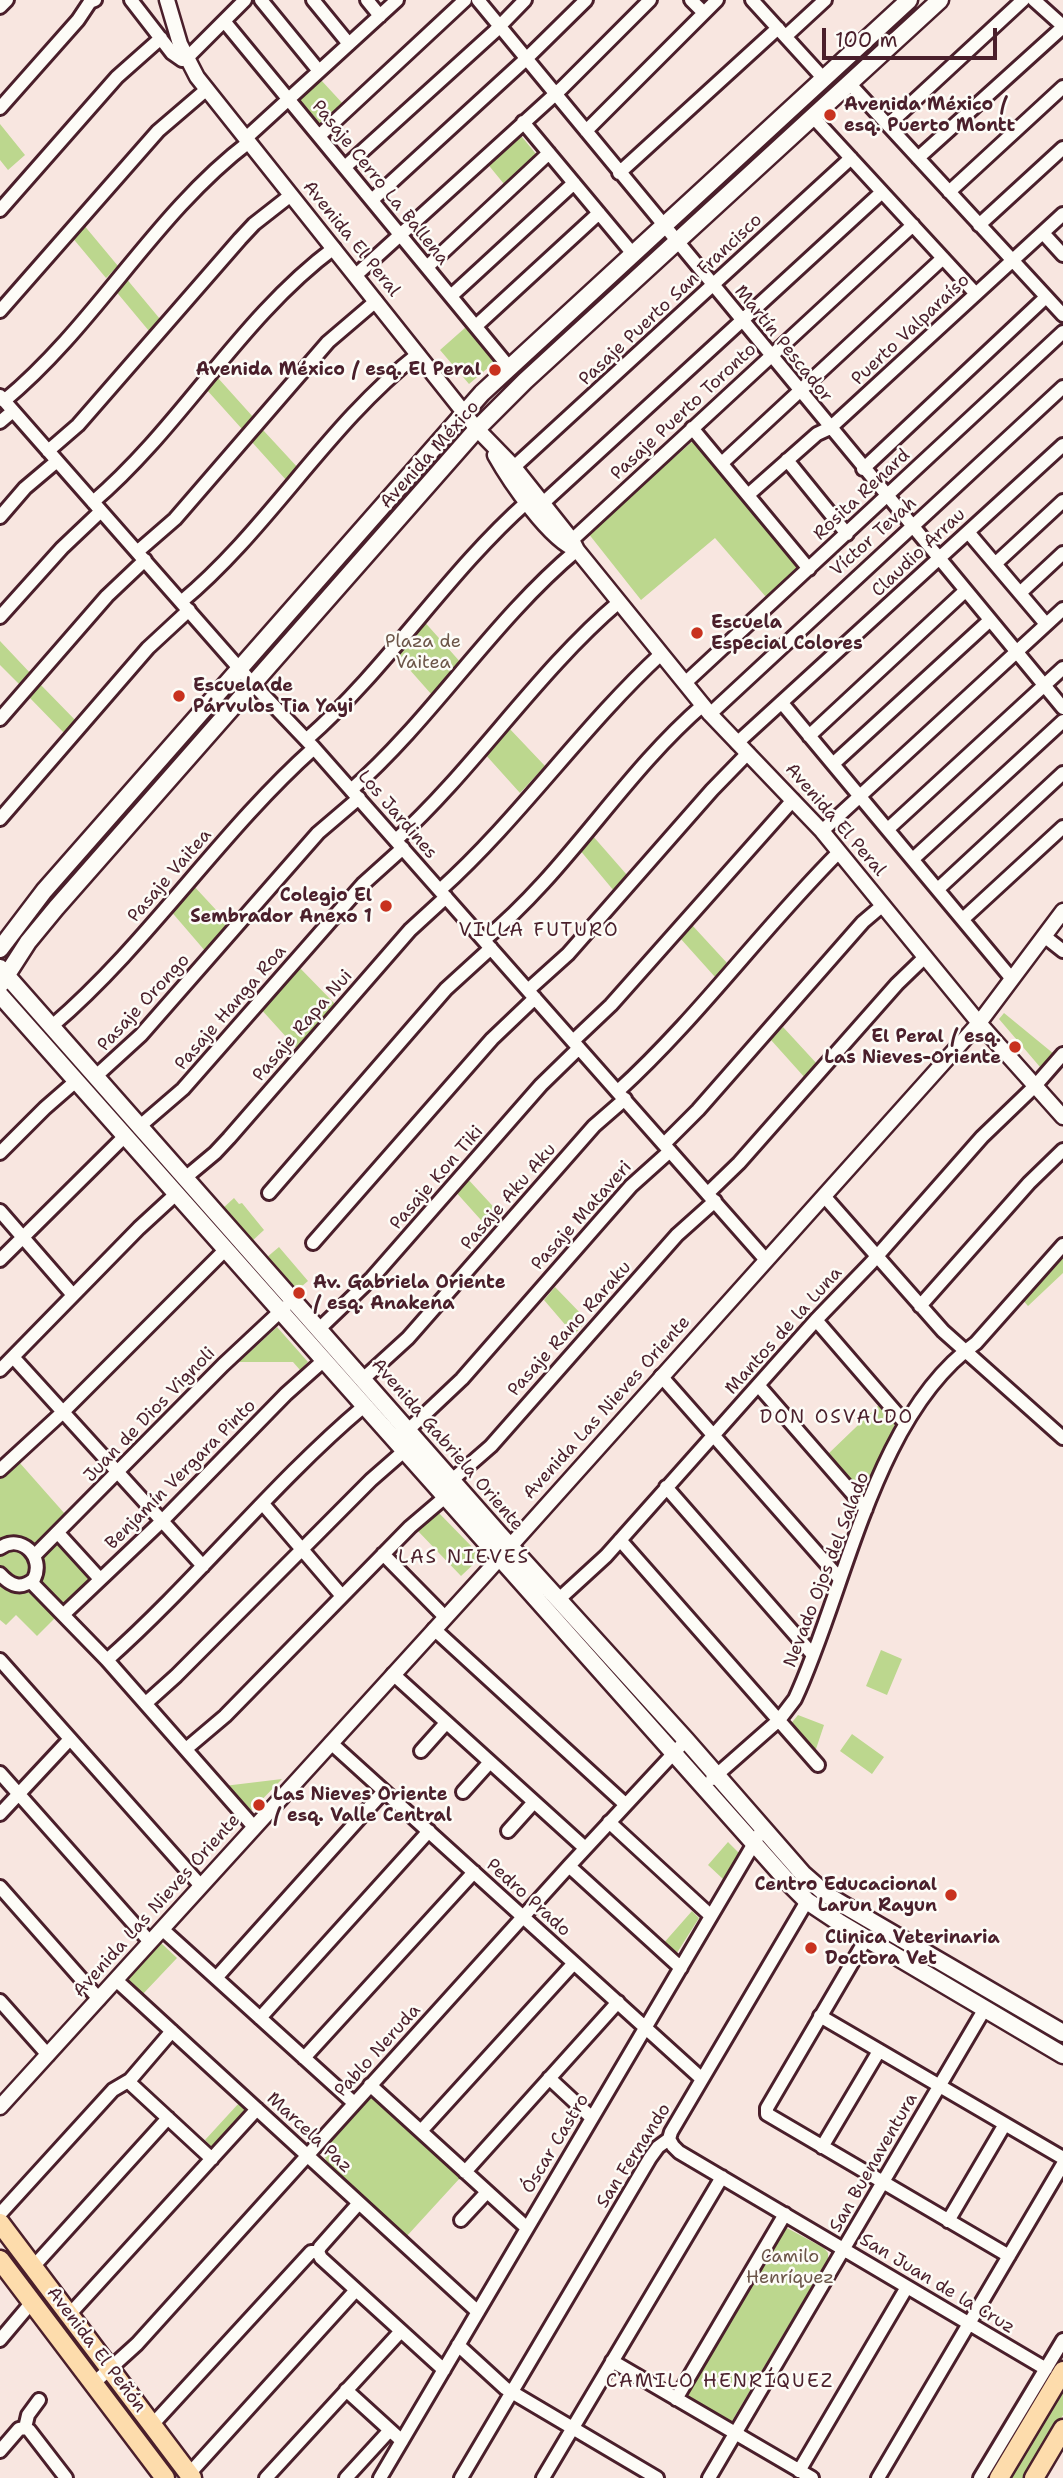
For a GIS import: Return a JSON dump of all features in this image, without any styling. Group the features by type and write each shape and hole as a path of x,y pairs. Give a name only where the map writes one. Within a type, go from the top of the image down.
{"main road":[{"name":"Avenida México","path":"0,949 44,891 464,413 509,367 909,0"},
{"name":"Avenida México","path":"2,976 56,908 477,429 525,381 940,0"},
{"name":"Avenida Gabriela Oriente","path":"2,976 52,1026 803,1874 827,1895 1063,2033"},
{"name":"Avenida Gabriela Oriente","path":"0,995 498,1559 807,1901 984,2010 1063,2055"},
{"name":"Avenida El Peñón","path":"0,2223 191,2476"},
{"name":"Avenida El Peñón","path":"0,2260 165,2478"},
{"path":"999,2478 1055,2370"},
{"path":"1040,2476 1063,2429"}],"street":[{"path":"0,8 6,0"},
{"name":"Avenida El Peral","path":"131,0 175,56 186,59"},
{"name":"Avenida El Peral","path":"167,0 186,59 207,89 488,443 505,473 527,502 565,546 575,545"},
{"path":"186,59 245,0"},
{"path":"261,0 319,71"},
{"path":"313,0 349,44"},
{"path":"367,0 380,16"},
{"path":"2,398 43,365 204,180 397,0"},
{"path":"319,136 465,0"},
{"name":"Martín Pescador","path":"478,0 1063,708"},
{"path":"345,167 525,0"},
{"path":"372,200 526,59 586,0"},
{"path":"356,275 523,122 650,0"},
{"path":"691,0 704,13"},
{"path":"586,131 717,0"},
{"path":"752,0 824,79"},
{"path":"888,125 1023,0"},
{"path":"918,158 1063,27 1034,0"},
{"path":"0,108 78,20 90,1"},
{"path":"620,173 818,2"},
{"name":"Pasaje Cerro La Ballena","path":"224,21 509,367"},
{"path":"0,210 117,76 161,38"},
{"path":"849,83 1063,315"},
{"path":"949,192 1063,86"},
{"path":"0,311 158,131 207,89"},
{"path":"813,117 976,294"},
{"path":"523,122 633,254"},
{"path":"979,225 1063,148"},
{"path":"427,267 549,153"},
{"name":"Pasaje Puerto San Francisco","path":"514,467 851,158"},
{"path":"451,296 574,183"},
{"path":"543,503 882,192"},
{"path":"0,517 240,239 291,195"},
{"path":"476,326 599,213"},
{"name":"Puerto Valparaíso","path":"748,495 817,434 830,428 1063,214"},
{"name":"Pasaje Puerto Toronto","path":"575,545 692,428 913,225"},
{"path":"1043,233 1063,255"},
{"path":"0,617 291,283 334,248"},
{"path":"722,463 943,258"},
{"path":"863,469 1046,297"},
{"path":"0,719 328,342 376,301"},
{"name":"Rosita Renard","path":"685,683 1063,332"},
{"path":"0,819 374,391 418,354"},
{"name":"Víctor Tevah","path":"269,1193 663,743 706,709 911,527 1063,387"},
{"name":"Los Jardines","path":"2,398 766,1260"},
{"path":"0,422 13,411"},
{"path":"692,428 809,569"},
{"name":"Avenida El Peral","path":"488,443 514,467 706,709 821,831 979,1023 1063,1117"},
{"name":"Claudio Arrau","path":"313,1243 712,789 742,748 782,703 1063,445"},
{"path":"787,460 847,534"},
{"path":"995,564 1063,501"},
{"name":"Pasaje Vaitea","path":"52,1026 97,985 487,539 527,502"},
{"path":"968,531 1046,624"},
{"name":"Pasaje Orongo","path":"96,1076 141,1035 355,794 529,592 575,545"},
{"path":"1020,593 1063,553"},
{"path":"809,736 965,591"},
{"name":"Pasaje Hanga Roa","path":"140,1126 183,1089 584,634 619,602"},
{"path":"821,831 1063,609"},
{"path":"833,764 989,621"},
{"name":"Pasaje Rapa Nui","path":"185,1178 229,1138 474,857 635,678 661,654"},
{"path":"888,830 1063,668"},
{"path":"782,703 1012,979"},
{"path":"913,859 1063,721"},
{"path":"937,889 1063,774"},
{"name":"Pasaje Kon Tiki","path":"319,1329 372,1278 793,800"},
{"path":"963,919 1063,827"},
{"name":"Pasaje Aku Aku","path":"363,1379 408,1338 656,1055 839,852"},
{"name":"Pasaje Mataveri","path":"408,1430 462,1379 863,922 883,905"},
{"name":"Avenida Las Nieves Oriente","path":"0,2107 498,1559 979,1023 1063,911"},
{"path":"1044,936 1063,951"},
{"name":"Pasaje Rano Raraku","path":"452,1480 491,1446 897,984 925,957"},
{"name":"Mantos de la Luna","path":"558,1600 620,1540 996,1121 1035,1086 1063,1054"},
{"path":"0,1153 76,1081"},
{"path":"0,1261 125,1136"},
{"path":"920,1306 1063,1150"},
{"path":"0,1370 72,1294 176,1194"},
{"path":"824,1196 920,1306 963,1350 1061,1430"},
{"path":"0,1211 72,1294"},
{"name":"Nevado Ojos del Salado","path":"704,1787 779,1720 795,1699 866,1508 905,1423 918,1403 963,1350 976,1343 1063,1244"},
{"path":"0,1470 64,1412 225,1250"},
{"name":"Juan de Dios Vignoli","path":"34,1556 223,1365 293,1299"},
{"path":"816,1321 905,1423"},
{"path":"13,1357 203,1566"},
{"name":"Benjamín Vergara Pinto","path":"64,1615 163,1520 286,1394 323,1361"},
{"path":"661,1376 840,1579"},
{"path":"758,1385 866,1508"},
{"path":"107,1660 316,1450 363,1407"},
{"path":"146,1703 371,1480 403,1452"},
{"path":"666,1488 813,1655"},
{"path":"186,1749 239,1702 383,1555 444,1498"},
{"path":"263,1504 342,1596"},
{"path":"58,1533 100,1579"},
{"path":"620,1540 818,1765"},
{"path":"0,1548 8,1543 18,1542 34,1556 38,1570 31,1582 17,1587 7,1582 0,1574"},
{"path":"383,1555 445,1617"},
{"path":"31,1582 107,1660 254,1827"},
{"path":"434,1629 625,1804"},
{"path":"0,1660 201,1886"},
{"path":"393,1674 585,1848"},
{"path":"421,1751 446,1723"},
{"path":"0,1814 70,1739"},
{"name":"Pablo Neruda","path":"94,2383 136,2344 686,1740"},
{"name":"Pedro Prado","path":"331,1743 702,2079"},
{"path":"463,1792 490,1762"},
{"path":"0,1773 150,1942"},
{"path":"216,1978 384,1791"},
{"path":"508,1831 534,1802"},
{"path":"609,1822 712,1916"},
{"name":"Óscar Castro","path":"380,2478 763,1828"},
{"path":"260,2018 429,1831"},
{"path":"569,1866 681,1968"},
{"path":"304,2058 474,1872"},
{"path":"0,1887 99,1998"},
{"name":"San Fernando","path":"461,2478 650,2158 658,2147 670,2139 671,2132 807,1901"},
{"path":"162,1929 354,2103"},
{"path":"866,1939 766,2112 1009,2256"},
{"path":"421,2131 574,1963"},
{"name":"Marcela Paz","path":"116,1980 478,2312"},
{"path":"0,2001 48,2055"},
{"path":"465,2172 618,2003"},
{"name":"San Buenaventura","path":"709,2478 984,2010"},
{"path":"820,2016 1063,2158"},
{"path":"0,2214 113,2090 130,2080 172,2031"},
{"path":"822,2147 879,2051"},
{"path":"549,2078 592,2118"},
{"path":"130,2080 212,2159"},
{"path":"370,2085 527,2228"},
{"path":"69,2315 257,2109"},
{"path":"33,2267 168,2118"},
{"path":"948,2221 1005,2124"},
{"name":"San Juan de la Cruz","path":"670,2139 676,2150 969,2323 1055,2370"},
{"path":"878,2478 1063,2164"},
{"path":"543,2478 722,2177"},
{"path":"461,2220 487,2192"},
{"path":"318,2252 359,2203"},
{"path":"677,2399 785,2214"},
{"path":"152,2425 311,2252 318,2252"},
{"path":"318,2252 321,2258 444,2370"},
{"path":"799,2470 907,2287"},
{"path":"191,2476 356,2290"},
{"path":"0,2340 33,2302"},
{"path":"266,2478 401,2331"},
{"path":"981,2478 1055,2370 1063,2340"},
{"path":"458,2345 491,2378 512,2393 657,2478"},
{"path":"612,2361 812,2478"},
{"path":"346,2390 402,2441"},
{"path":"25,2428 28,2415 38,2400"},
{"path":"0,2451 19,2429 25,2428 66,2478"},
{"path":"346,2478 390,2430"}],"green space":[{"path":"321,80 345,106 321,128 297,102"},
{"path":"0,124 25,155 8,170 0,160"},
{"path":"518,132 536,154 504,184 486,162"},
{"path":"83,224 118,266 106,278 71,236"},
{"path":"125,277 160,319 149,331 114,289"},
{"path":"466,327 496,361 469,384 440,350"},
{"path":"218,378 254,418 242,429 206,389"},
{"path":"263,430 300,470 287,481 251,441"},
{"path":"693,441 801,568 766,597 715,538 641,600 588,533"},
{"name":"Plaza de Vaitea","path":"422,619 462,664 432,695 394,652"},
{"path":"0,641 33,676 22,687 0,665"},
{"path":"39,683 79,724 67,736 27,695"},
{"path":"508,727 545,766 520,793 484,753"},
{"path":"592,835 627,875 614,891 579,849"},
{"path":"192,884 230,925 206,952 169,909"},
{"path":"692,925 727,963 715,977 680,938"},
{"path":"298,966 336,1005 298,1050 259,1007"},
{"path":"1004,1013 1054,1054 1040,1067 999,1019"},
{"path":"783,1027 818,1065 806,1079 771,1040"},
{"path":"466,1177 501,1215 489,1229 454,1190"},
{"path":"234,1198 239,1204 242,1203 264,1230 251,1242 222,1209"},
{"path":"279,1247 308,1281 295,1292 266,1258"},
{"path":"1063,1251 1063,1273 1028,1306 1021,1298"},
{"path":"555,1287 587,1320 574,1335 544,1300"},
{"path":"277,1327 308,1362 300,1370 293,1362 239,1362"},
{"path":"880,1404 896,1422 863,1496 827,1455"},
{"path":"19,1462 65,1514 52,1526 96,1575 65,1606 43,1582 32,1590 22,1592 11,1589 0,1580 0,1478"},
{"path":"437,1511 477,1552 478,1560 461,1576 416,1529"},
{"path":"0,1582 10,1592 34,1593 57,1616 37,1636 16,1615 6,1625 0,1620"},
{"path":"881,1650 902,1659 887,1695 866,1686"},
{"path":"798,1715 824,1725 814,1755 789,1726"},
{"path":"852,1734 884,1757 872,1774 840,1751"},
{"path":"282,1779 249,1813 224,1786"},
{"path":"728,1842 739,1853 723,1879 708,1865"},
{"path":"692,1911 699,1918 675,1956 662,1945"},
{"path":"160,1942 177,1958 142,1995 125,1980"},
{"path":"372,2094 460,2178 406,2237 327,2164 323,2149"},
{"path":"239,2103 250,2112 215,2150 205,2140"},
{"name":"Camilo Henríquez","path":"782,2228 787,2228 824,2248 828,2259 732,2421 728,2422 688,2399 685,2393"},
{"path":"1063,2387 1063,2415 1025,2478 1007,2478"}],"place":[{"name":"Avenida México / esq. Puerto Montt","path":"830,115"},
{"name":"Avenida México / esq. El Peral","path":"495,370"},
{"name":"Escuela Especial Colores","path":"697,633"},
{"name":"Escuela de Párvulos Tia Yayi","path":"179,696"},
{"name":"Colegio El Sembrador Anexo 1","path":"386,906"},
{"name":"El Peral / esq. Las Nieves-Oriente","path":"1015,1047"},
{"name":"Av. Gabriela Oriente / esq. Anakena","path":"299,1293"},
{"name":"Las Nieves Oriente / esq. Valle Central","path":"259,1805"},
{"name":"Centro Educacional Larun Rayun","path":"951,1895"},
{"name":"Clinica Veterinaria Doctora Vet","path":"811,1948"}],"district":[{"name":"VILLA FUTURO","path":"539,931"},
{"name":"DON OSVALDO","path":"837,1418"},
{"name":"LAS NIEVES","path":"464,1558"},
{"name":"CAMILO HENRÍQUEZ","path":"720,2382"}]}
